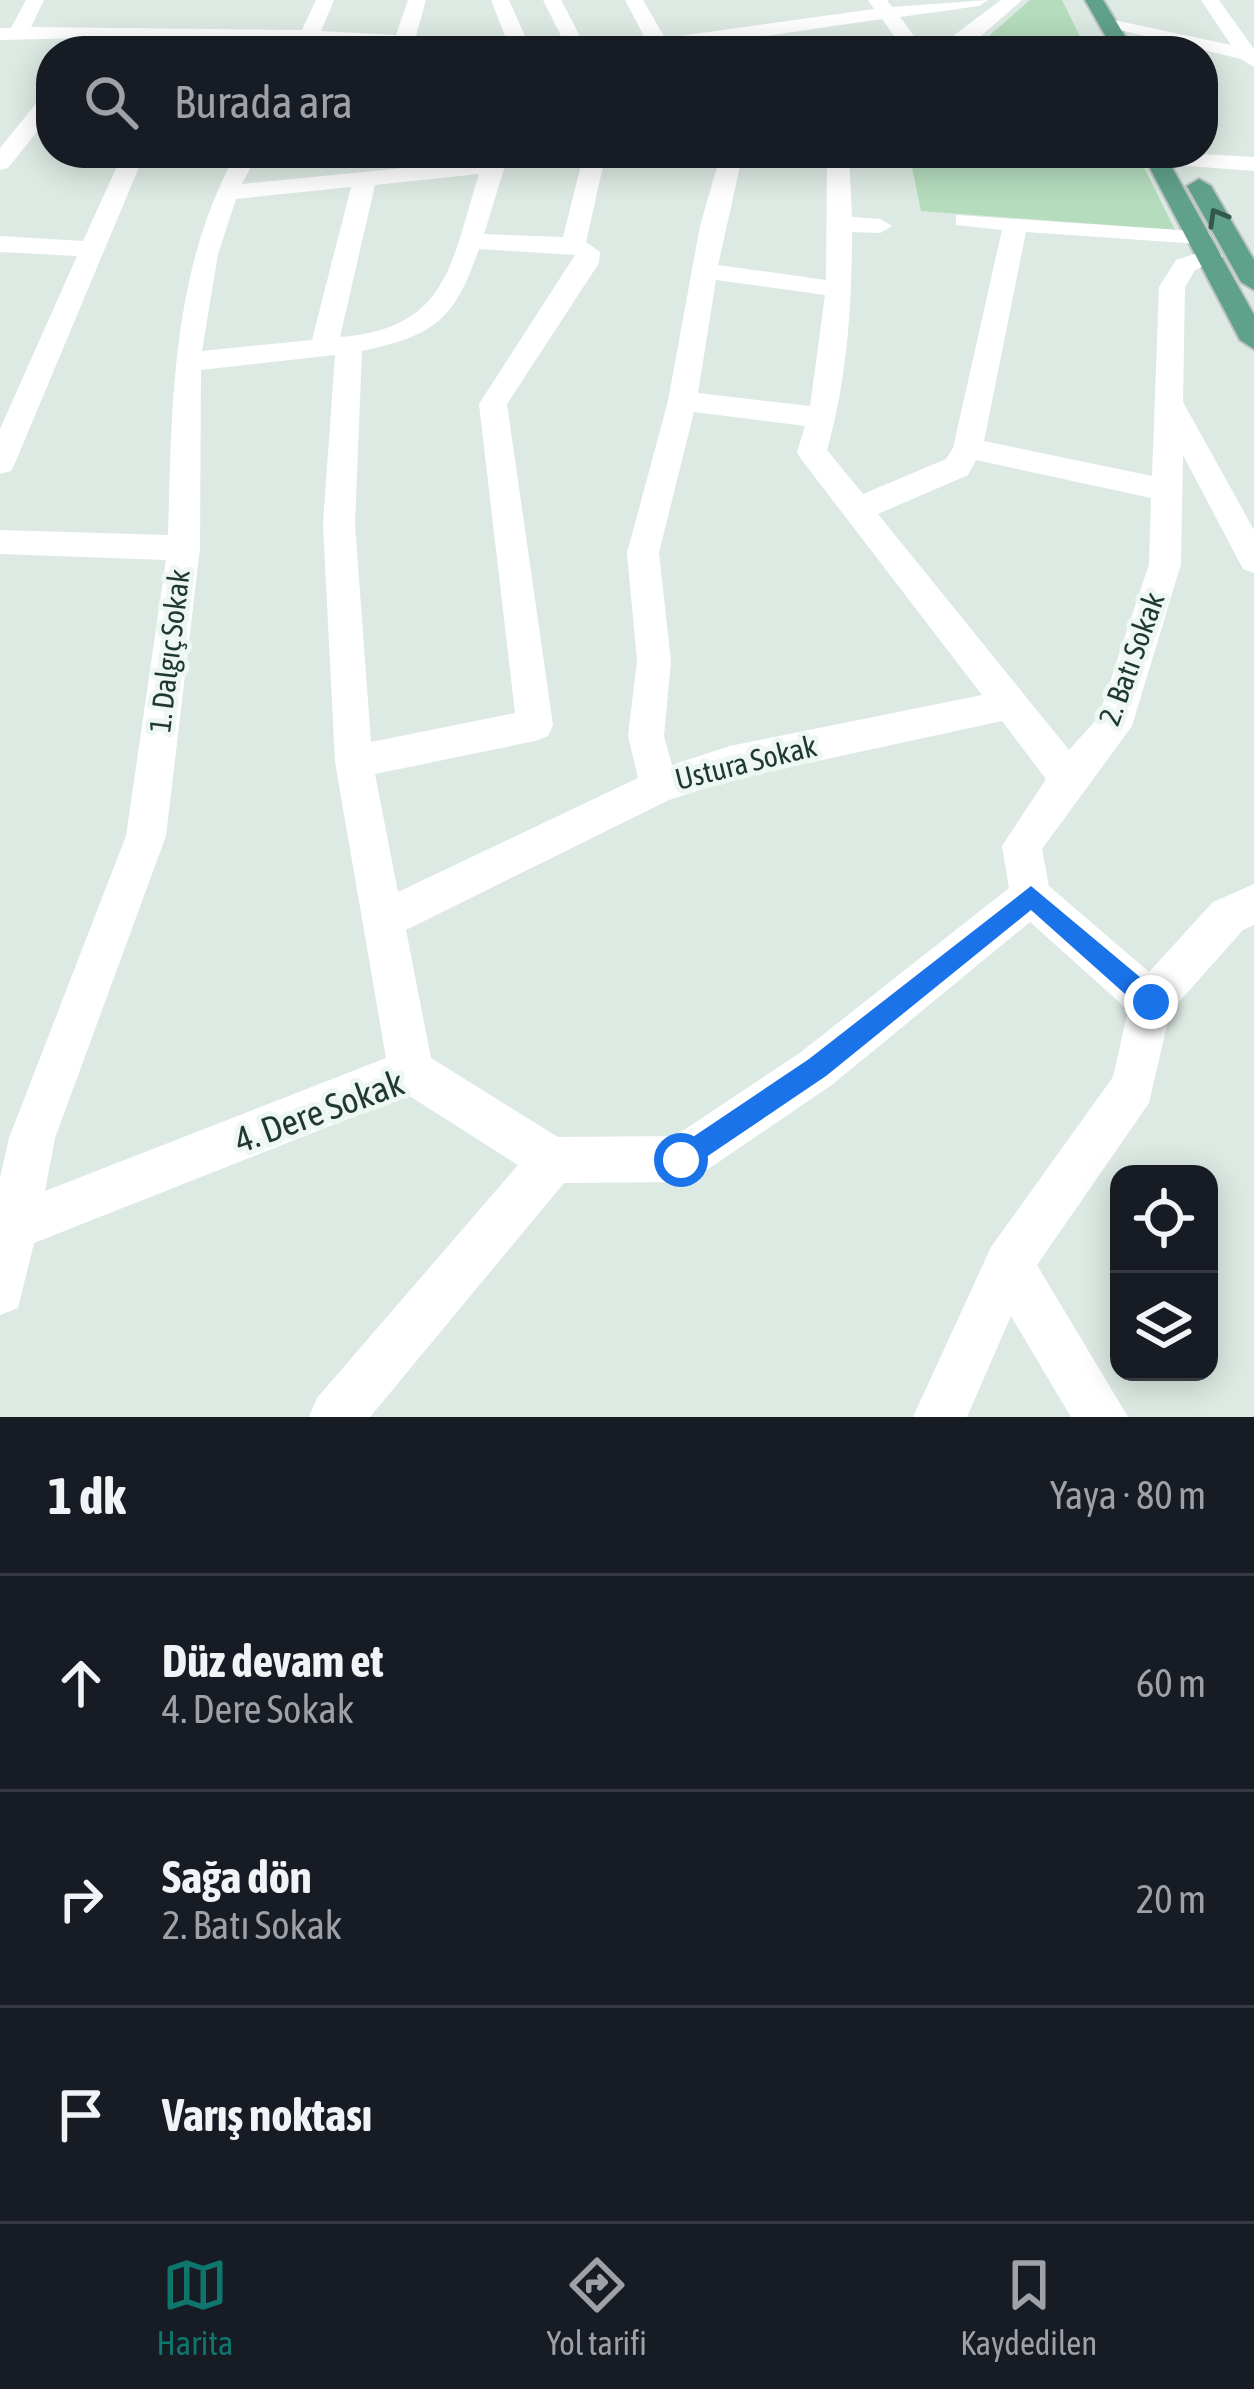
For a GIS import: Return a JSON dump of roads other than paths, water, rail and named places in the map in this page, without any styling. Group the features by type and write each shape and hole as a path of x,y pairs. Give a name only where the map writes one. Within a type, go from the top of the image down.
{"main road":[{"path":"1094,0 1115,36"},
{"path":"1161,168 1254,340"},
{"path":"1188,168 1254,282"}],"street":[{"path":"9,34 35,0"},
{"path":"309,36 325,0"},
{"path":"406,36 417,0"},
{"path":"500,0 524,36"},
{"path":"552,0 570,36"},
{"path":"634,0 654,36"},
{"path":"805,0 825,36"},
{"path":"970,36 1013,0"},
{"path":"1195,0 1218,5 1252,59"},
{"path":"736,36 882,6 968,1"},
{"path":"882,6 904,36"},
{"path":"1109,25 1155,36"},
{"path":"9,34 201,34"},
{"path":"1218,51 1252,59"},
{"path":"0,164 36,120"},
{"path":"20,142 36,143"},
{"path":"1218,160 1254,164"},
{"path":"0,464 127,168"},
{"name":"1. Dalgıç Sokak","path":"0,1290 14,1226 16,1132 146,836 184,548 187,362 205,254 239,168"},
{"path":"226,193 364,179 408,168"},
{"path":"187,362 337,346 400,334 434,317 470,241 493,168"},
{"path":"573,244 591,168"},
{"name":"Ustura Sokak","path":"729,168 682,401 644,553 654,661 646,736 659,786 730,763 1006,705"},
{"path":"839,168 842,224 824,418 812,452 1006,705 1068,778"},
{"path":"364,179 337,346 339,524 354,762 411,1071"},
{"path":"965,220 1204,246"},
{"path":"842,224 880,226"},
{"path":"854,511 957,467 968,448 1015,224"},
{"path":"354,762 535,724 493,404 586,263 588,252 573,244 470,241"},
{"name":"2. Batı Sokak","path":"1031,896 1022,846 1068,778 1114,726 1165,564 1172,287 1184,265 1204,246"},
{"path":"6,247 92,249"},
{"path":"705,271 836,289"},
{"path":"1166,397 1254,560"},
{"path":"682,401 824,418"},
{"path":"968,448 1167,490"},
{"path":"0,542 184,548"},
{"path":"383,920 659,786"},
{"path":"335,1417 553,1160 681,1160 818,1067 1031,896 1151,1002"},
{"path":"940,1417 1008,1264 1133,1087 1151,1002 1228,916 1254,904"},
{"name":"4. Dere Sokak","path":"14,1226 411,1071 553,1160"},
{"path":"1008,1264 1101,1417"}]}
